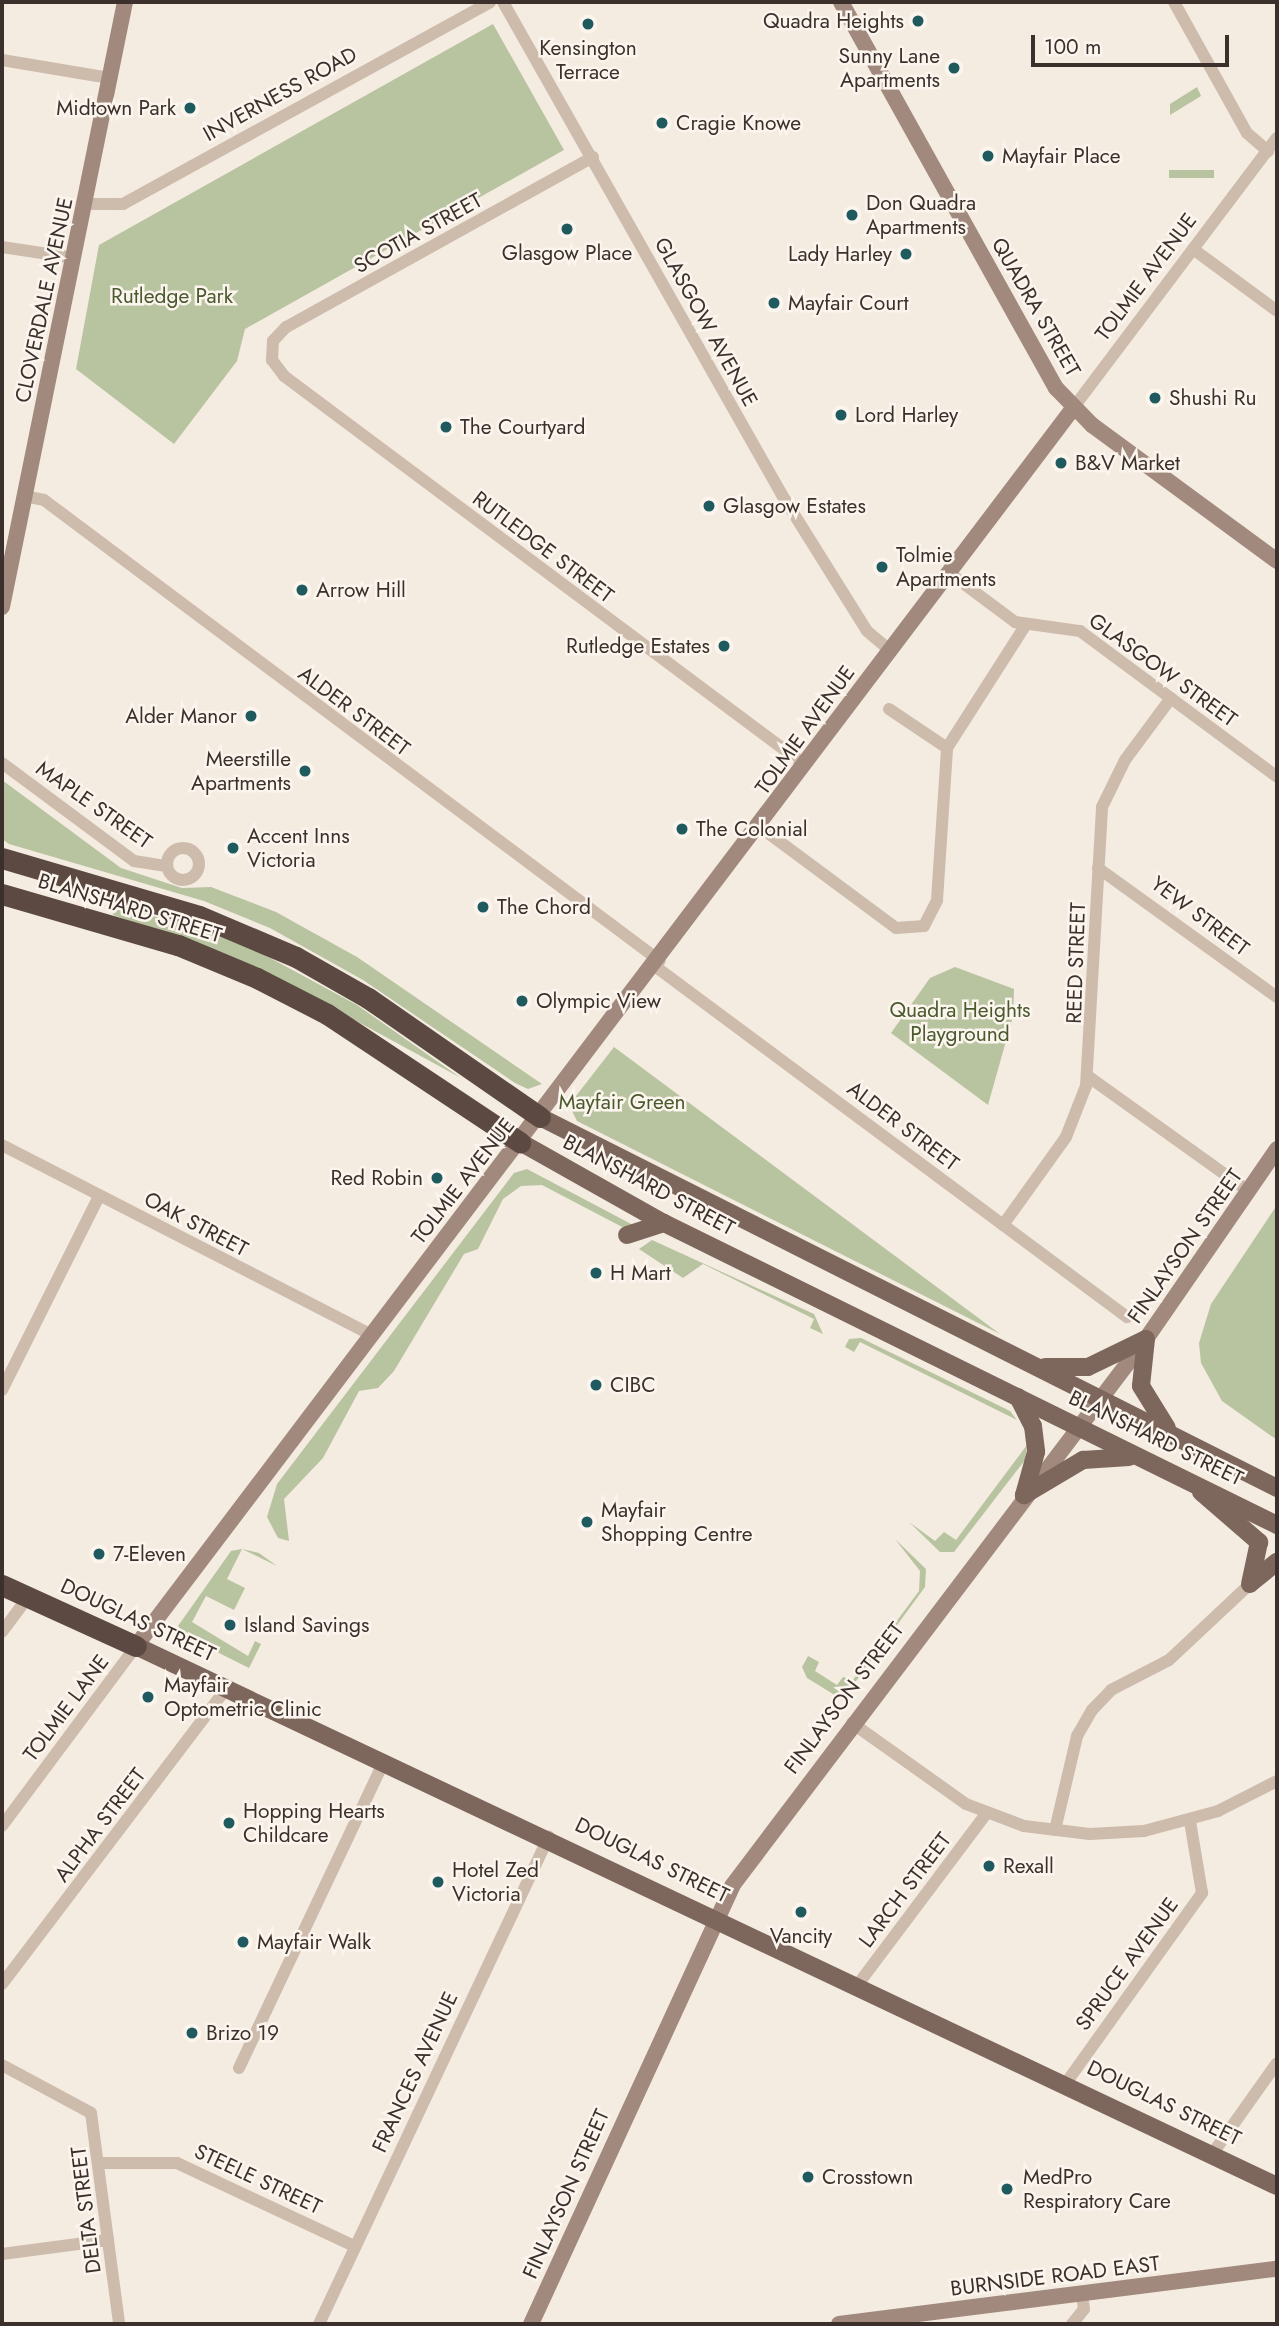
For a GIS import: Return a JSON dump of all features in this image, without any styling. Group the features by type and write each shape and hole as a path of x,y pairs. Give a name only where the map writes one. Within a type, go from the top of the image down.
{"highway":[{"name":"BLANSHARD STREET","path":"4,858 199,916 296,957 368,998 540,1117"},
{"name":"BLANSHARD STREET","path":"5,897 178,945 257,978 327,1014 520,1142"},
{"name":"DOUGLAS STREET","path":"2,1585 136,1646"}],"main road":[{"name":"CLOVERDALE AVENUE","path":"2,607 5,576 86,204 125,2"},
{"name":"QUADRA STREET","path":"841,2 1056,388 1074,407 1277,561"},
{"name":"TOLMIE AVENUE","path":"136,1646 658,964 948,572 1074,407"},
{"name":"BLANSHARD STREET","path":"540,1117 1277,1488"},
{"name":"BLANSHARD STREET","path":"520,1142 664,1223 1277,1525"},
{"name":"FINLAYSON STREET","path":"531,2324 715,1918 852,1723 1146,1339 1277,1149"},
{"path":"627,1235 664,1223"},
{"path":"1033,1366 1088,1367 1146,1339"},
{"path":"1146,1339 1141,1386 1151,1411 1175,1437"},
{"path":"1017,1397 1035,1432 1024,1495"},
{"path":"1024,1495 1091,1457 1145,1460"},
{"path":"1194,1485 1259,1542 1250,1584"},
{"path":"1250,1584 1277,1562"},
{"name":"DOUGLAS STREET","path":"136,1646 549,1836 856,1987 1066,2083 1277,2186"},
{"name":"BURNSIDE ROAD EAST","path":"839,2324 1277,2269"}],"street":[{"name":"INVERNESS ROAD","path":"86,204 123,204 490,2"},
{"name":"GLASGOW AVENUE","path":"503,2 782,495 867,631 890,650"},
{"path":"1174,2 1247,133 1268,151"},
{"path":"2,61 109,78"},
{"name":"TOLMIE AVENUE","path":"1074,407 1277,138"},
{"name":"SCOTIA STREET","path":"271,351 286,327 593,157"},
{"path":"2,247 74,258"},
{"path":"1193,249 1277,311"},
{"name":"RUTLEDGE STREET","path":"271,351 284,376 805,765"},
{"name":"ALDER STREET","path":"24,496 44,500 1127,1317"},
{"name":"GLASGOW STREET","path":"948,572 1025,626 1080,631 1277,777"},
{"path":"760,827 896,928 917,930 932,918 937,900 947,748 1025,626"},
{"name":"REED STREET","path":"1003,1224 1066,1137 1089,1077 1098,831 1111,785 1171,698"},
{"path":"889,709 947,748"},
{"name":"MAPLE STREET","path":"2,762 134,861 167,866"},
{"name":"YEW STREET","path":"1098,869 1277,997"},
{"path":"1089,1077 1248,1191"},
{"name":"OAK STREET","path":"2,1145 373,1336"},
{"path":"2,1390 99,1196"},
{"path":"1055,1830 1077,1736 1092,1710 1111,1690 1169,1660 1250,1584"},
{"path":"2,1632 28,1597"},
{"name":"TOLMIE LANE","path":"2,1825 136,1646"},
{"name":"ALPHA STREET","path":"2,1984 227,1688"},
{"path":"852,1723 985,1815 1055,1830 1144,1831 1190,1821 1277,1781"},
{"path":"239,2068 384,1761"},
{"name":"LARCH STREET","path":"856,1987 985,1815"},
{"name":"SPRUCE AVENUE","path":"1066,2083 1202,1893 1190,1821"},
{"name":"FRANCES AVENUE","path":"319,2324 549,1836"},
{"path":"1213,2153 1277,2063"},
{"name":"DELTA STREET","path":"2,2065 76,2100 91,2113 100,2163 119,2324"},
{"name":"STEELE STREET","path":"100,2163 177,2163 354,2246"},
{"path":"2,2254 108,2240"},
{"path":"1072,2324 1084,2309 1082,2294"}],"green space":[{"name":"Rutledge Park","path":"493,24 564,150 245,329 237,361 174,444 76,369 99,245"},
{"path":"1197,87 1201,96 1170,115 1170,104"},
{"path":"1169,170 1214,170 1214,178 1169,178"},
{"path":"2,780 121,868 182,888 211,887 276,912 357,957 542,1084 528,1089 515,1083 363,980 270,928 204,901 9,844 2,839"},
{"path":"114,909 183,922 261,953 357,1005 461,1078 259,968 113,915"},
{"name":"Quadra Heights Playground","path":"955,967 1014,989 1013,1016 988,1105 891,1033 930,978"},
{"name":"Mayfair Green","path":"614,1047 1000,1334 577,1121 569,1105"},
{"path":"527,1169 635,1226 626,1229 542,1185 521,1186 503,1199 478,1249 464,1254 394,1371 378,1388 359,1391 323,1458 284,1499 289,1541 278,1538 267,1517 277,1484 514,1173"},
{"path":"1277,1205 1277,1440 1222,1401 1201,1363 1199,1343 1211,1304"},
{"path":"652,1240 814,1314 823,1334 810,1328 814,1319 703,1264 683,1278 639,1249"},
{"path":"861,1338 1010,1411 1017,1420 860,1342 854,1352 845,1347 849,1339"},
{"path":"1027,1445 1025,1460 954,1552 940,1552 909,1522 935,1541 944,1532 956,1540"},
{"path":"895,1539 926,1569 925,1587 845,1696 838,1697 807,1678 802,1667 808,1656 819,1662 815,1671 837,1685 843,1677 853,1680 919,1591 920,1571"},
{"path":"242,1549 259,1553 277,1566"},
{"path":"242,1549 227,1579 245,1588 234,1610 206,1596 192,1622 248,1656 255,1641 261,1644 249,1668 183,1635 178,1626 231,1551"}],"place":[{"name":"Quadra Heights","path":"918,21"},
{"name":"Kensington Terrace","path":"588,24"},
{"name":"Sunny Lane Apartments","path":"954,68"},
{"name":"Midtown Park","path":"190,108"},
{"name":"Cragie Knowe","path":"662,123"},
{"name":"Mayfair Place","path":"988,156"},
{"name":"Don Quadra Apartments","path":"852,215"},
{"name":"Glasgow Place","path":"567,229"},
{"name":"Lady Harley","path":"906,254"},
{"name":"Mayfair Court","path":"774,303"},
{"name":"Shushi Ru","path":"1155,398"},
{"name":"Lord Harley","path":"841,415"},
{"name":"The Courtyard","path":"446,427"},
{"name":"B&V Market","path":"1061,463"},
{"name":"Glasgow Estates","path":"709,506"},
{"name":"Tolmie Apartments","path":"882,567"},
{"name":"Arrow Hill","path":"302,590"},
{"name":"Rutledge Estates","path":"724,646"},
{"name":"Alder Manor","path":"251,716"},
{"name":"Meerstille Apartments","path":"305,771"},
{"name":"The Colonial","path":"682,829"},
{"name":"Accent Inns Victoria","path":"233,848"},
{"name":"The Chord","path":"483,907"},
{"name":"Olympic View","path":"522,1001"},
{"name":"Red Robin","path":"437,1178"},
{"name":"H Mart","path":"596,1273"},
{"name":"CIBC","path":"596,1385"},
{"name":"Mayfair Shopping Centre","path":"587,1522"},
{"name":"7-Eleven","path":"99,1554"},
{"name":"Island Savings","path":"230,1625"},
{"name":"Mayfair Optometric Clinic","path":"148,1697"},
{"name":"Hopping Hearts Childcare","path":"229,1823"},
{"name":"Rexall","path":"989,1866"},
{"name":"Hotel Zed Victoria","path":"438,1882"},
{"name":"Vancity","path":"801,1912"},
{"name":"Mayfair Walk","path":"243,1942"},
{"name":"Brizo 19","path":"192,2033"},
{"name":"Crosstown","path":"808,2177"},
{"name":"MedPro Respiratory Care","path":"1007,2189"}]}
